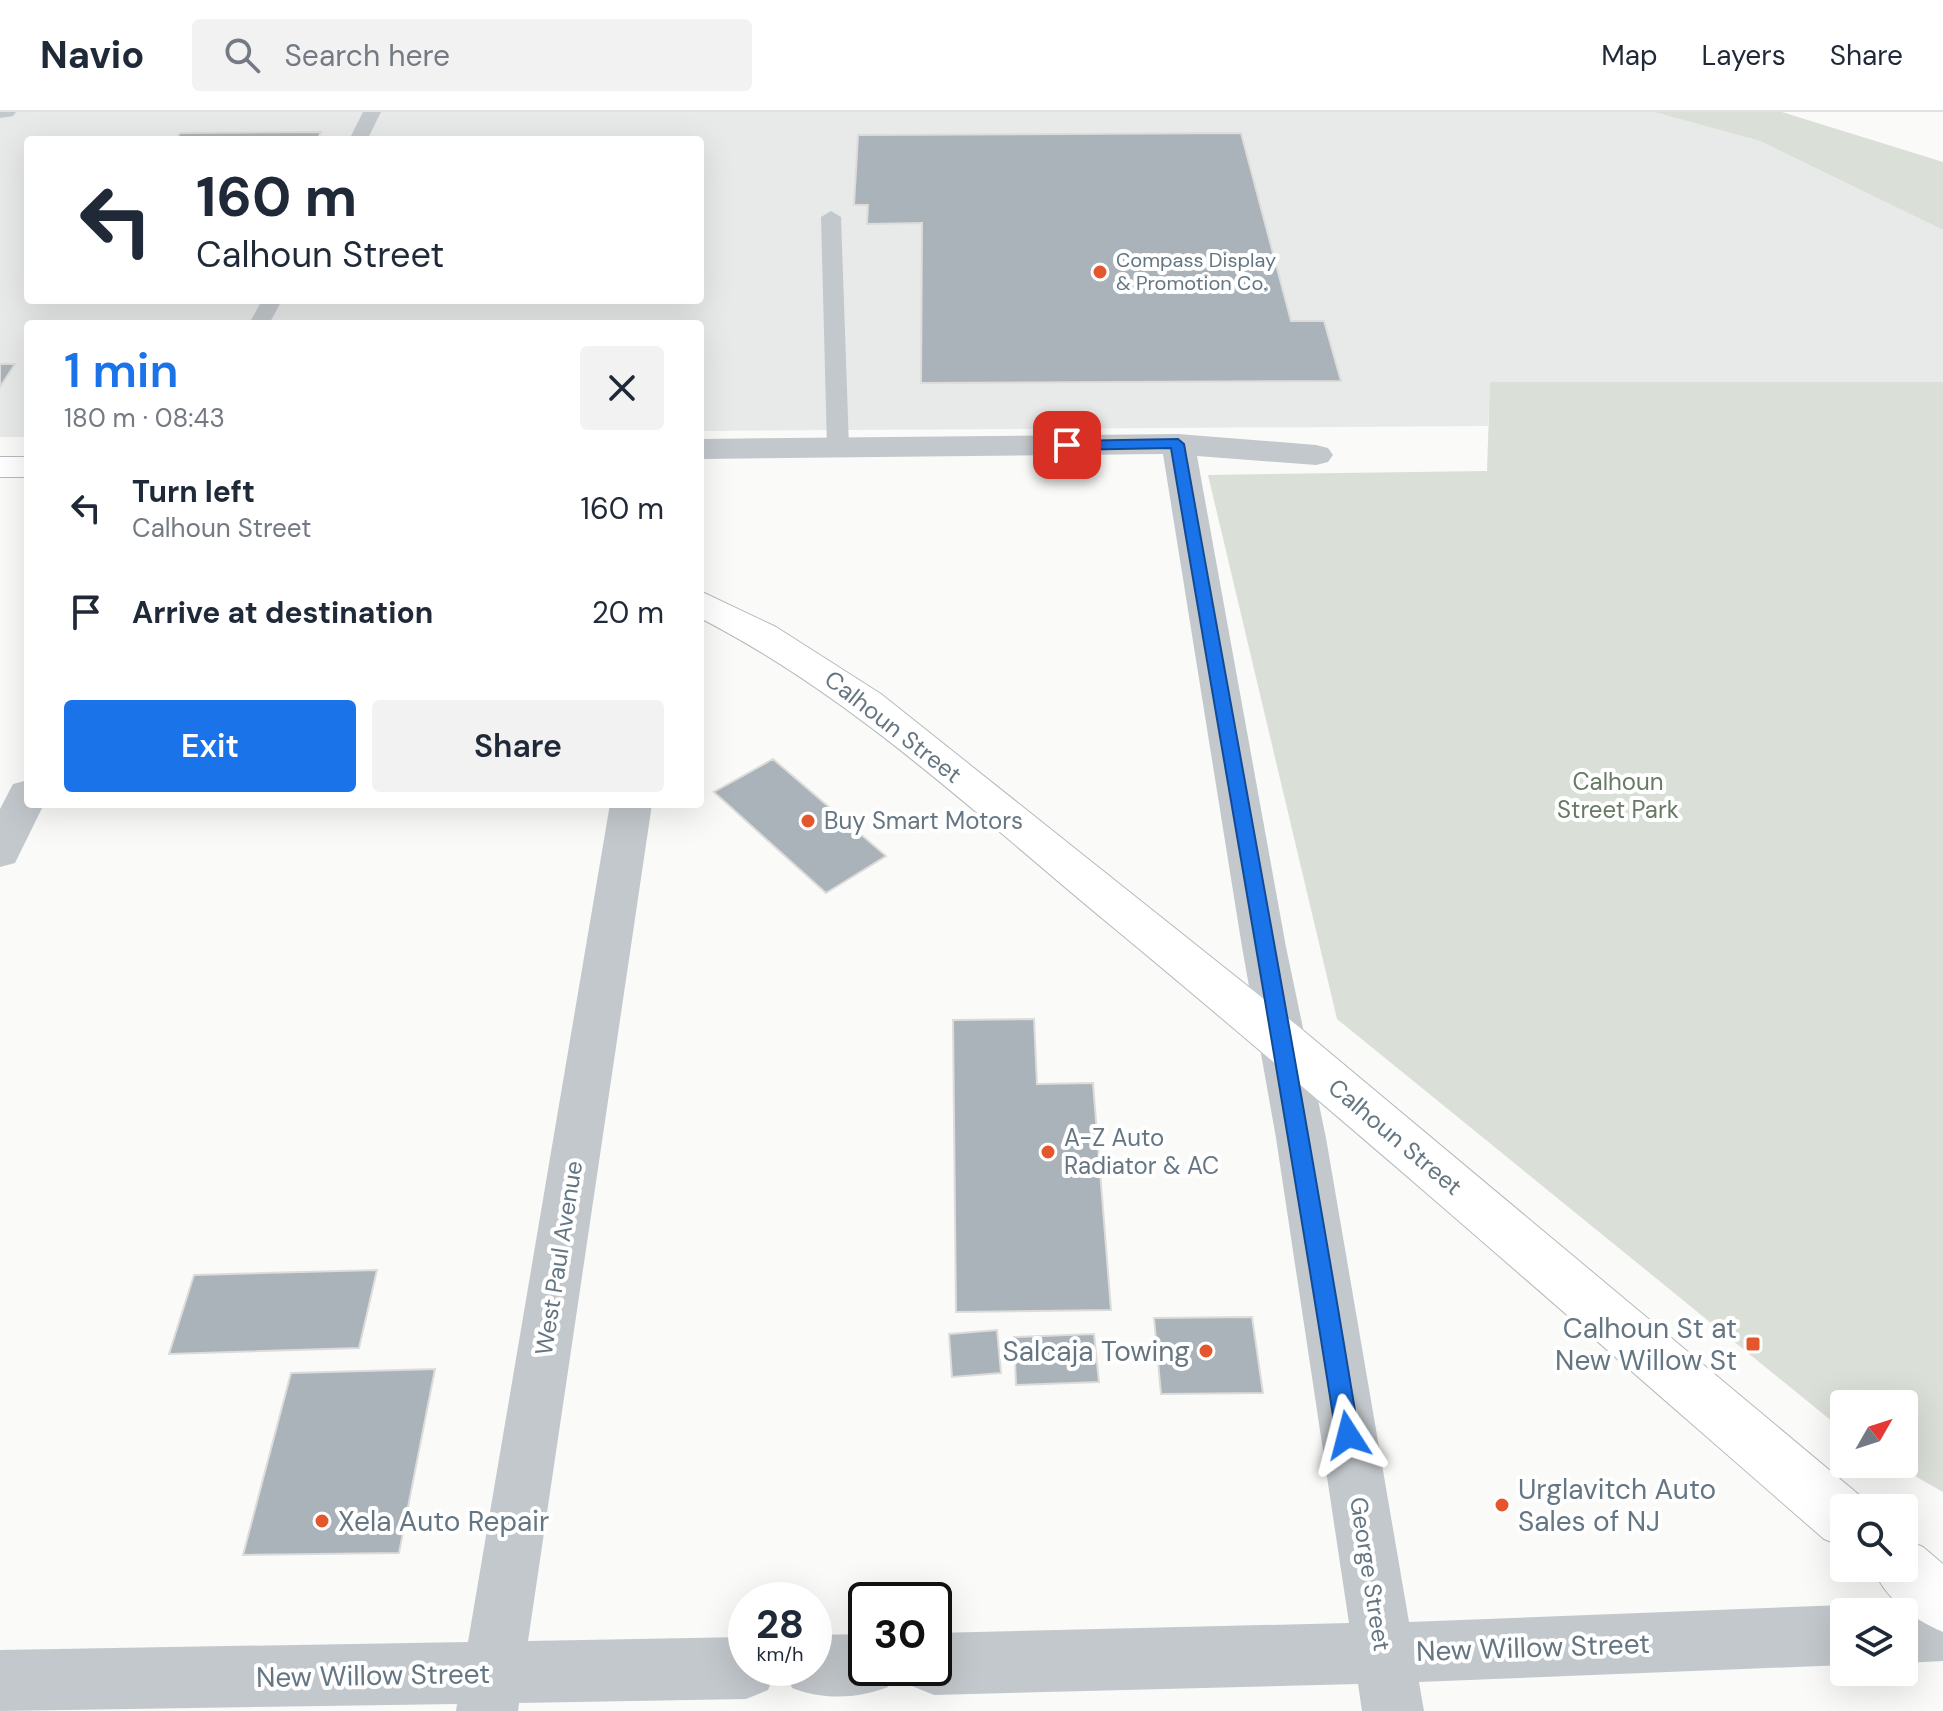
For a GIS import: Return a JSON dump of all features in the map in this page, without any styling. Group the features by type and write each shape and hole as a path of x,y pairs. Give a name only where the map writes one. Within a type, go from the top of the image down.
{"main road":[{"path":"0,467 24,467"},
{"name":"Calhoun Street","path":"704,605 763,635 867,703 1282,1040 1830,1507"},
{"path":"1918,1581 1943,1602"}],"street":[{"path":"704,449 1178,444 1316,455"},
{"name":"George Street","path":"1178,444 1301,1138 1393,1711"},
{"path":"0,852 24,802"},
{"name":"West Paul Avenue","path":"490,1692 630,808"},
{"path":"1918,1632 1943,1631"},
{"name":"New Willow Street","path":"952,1664 1383,1653 1830,1636"},
{"name":"New Willow Street","path":"0,1681 490,1692 728,1670"}],"lane":[{"path":"0,113 7,112"},
{"path":"360,136 372,112"},
{"path":"831,217 835,297 832,386 838,447"}],"shaded area":[{"path":"0,112 1654,112 1760,141 1943,230 1943,382 1490,382 1488,426 704,431 704,320 24,320 24,437 0,437"}],"green space":[{"path":"1654,112 1782,112 1943,162 1943,230 1760,141"},
{"name":"Calhoun Street Park","path":"1490,382 1943,382 1943,1492 1918,1478 1918,1390 1830,1390 1830,1420 1337,1019 1208,475 1487,471"}],"building":[{"path":"321,132 319,136 178,136 180,133"},
{"name":"Compass Display & Promotion Co.","path":"1241,133 1291,321 1324,321 1341,381 921,383 922,223 867,224 868,205 854,205 858,135"},
{"path":"0,364 15,364 0,387"},
{"path":"773,759 886,856 826,893 714,792"},
{"path":"1034,1019 1037,1084 1093,1083 1111,1310 956,1312 953,1020"},
{"path":"377,1270 359,1348 169,1354 194,1275"},
{"path":"1252,1317 1263,1393 1161,1394 1154,1318"},
{"path":"997,1330 1001,1373 952,1377 949,1334"},
{"path":"1094,1334 1099,1382 1016,1385 1014,1337"},
{"path":"435,1369 399,1553 243,1555 291,1373"}],"place":[{"name":"Compass Display & Promotion Co.","path":"1100,272"},
{"name":"Buy Smart Motors","path":"808,821"},
{"name":"A-Z Auto Radiator & AC","path":"1048,1152"},
{"name":"Calhoun St at New Willow St","path":"1753,1344"},
{"name":"Salcaja Towing","path":"1206,1351"},
{"name":"Urglavitch Auto Sales of NJ","path":"1502,1505"},
{"name":"Xela Auto Repair","path":"322,1521"}],"route":[{"path":"1067,445 1178,444 1264,947 1299,1130 1348,1435"}]}
